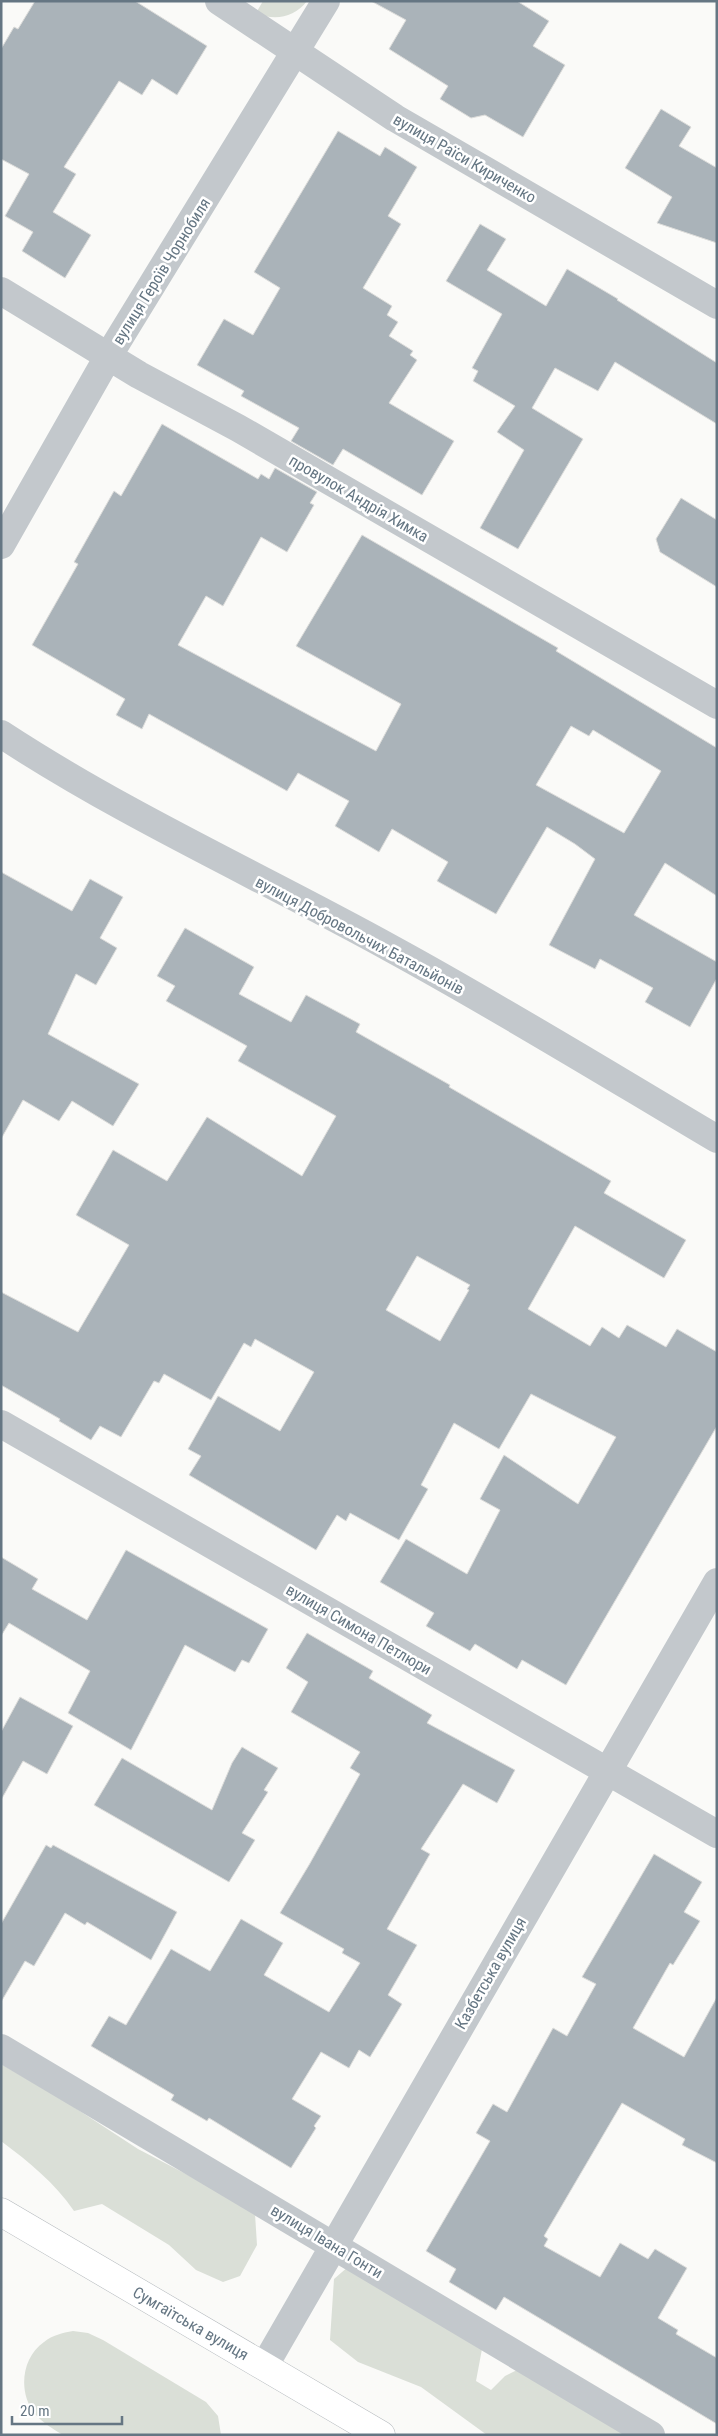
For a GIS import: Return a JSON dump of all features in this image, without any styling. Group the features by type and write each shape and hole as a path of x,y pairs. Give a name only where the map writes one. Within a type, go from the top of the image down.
{"main road":[{"name":"Сумгаїтська вулиця","path":"1,2212 265,2365 381,2435"}],"street":[{"name":"вулиця Раїси Кириченко","path":"219,1 396,118 717,305"},
{"name":"вулиця Героїв Чорнобиля","path":"1,546 109,355 296,53 326,1"},
{"name":"провулок Андрія Химка","path":"1,291 139,375 238,428 717,705"},
{"name":"вулиця Добровольчих Батальйонів","path":"1,734 43,762 158,828 392,949 717,1139"},
{"name":"вулиця Симона Петлюри","path":"1,1424 717,1834"},
{"name":"Казбетська вулиця","path":"265,2365 333,2244 717,1582"},
{"name":"вулиця Івана Гонти","path":"1,2048 651,2435"}],"shaded area":[{"path":"263,1 307,1 302,7 290,14 270,17 256,13"},
{"path":"1,2064 63,2100 138,2149 236,2200 255,2214 257,2245 240,2276 223,2282 196,2270 169,2245 102,2204 74,2211 59,2191 41,2173 1,2141"},
{"path":"349,2266 482,2349 476,2381 491,2390 505,2376 523,2367 636,2435 487,2435 421,2387 358,2362 330,2340 334,2279"},
{"path":"73,2331 88,2333 103,2340 206,2402 218,2416 221,2435 63,2435 48,2426 35,2414 30,2406 24,2386 24,2376 36,2349 51,2338"}],"building":[{"path":"35,1 135,1 207,46 177,95 152,79 142,95 119,81 64,167 76,174 53,212 91,235 65,278 22,251 33,232 5,216 29,174 1,159 1,49 14,27 18,29"},
{"path":"371,1 517,1 549,21 533,46 565,65 523,137 485,115 471,118 440,99 448,86 389,49 406,20"},
{"path":"661,109 691,127 679,146 717,168 717,243 657,223 672,197 625,168"},
{"path":"338,131 380,156 385,147 417,167 388,216 401,224 363,288 392,306 387,315 398,322 389,336 413,351 410,355 417,360 389,403 454,441 422,495 343,449 333,465 291,441 299,428 241,396 244,391 197,365 224,319 253,335 280,288 254,272"},
{"path":"480,224 506,239 487,270 546,306 567,269 618,299 717,363 717,424 615,362 598,391 555,368 532,408 583,439 518,549 480,528 524,450 497,432 515,406 473,381 478,371 472,368 502,314 446,281"},
{"path":"162,424 258,479 261,474 269,479 275,468 317,492 310,503 314,505 287,552 261,537 223,606 206,596 178,645 376,751 401,704 296,646 362,535 558,648 556,651 717,748 717,896 665,863 634,915 717,962 717,978 690,1027 645,1002 653,988 600,959 595,969 549,945 595,859 547,827 496,914 437,881 448,862 392,829 379,852 335,826 349,801 298,773 287,791 149,714 142,729 116,715 125,699 32,645 78,564 74,562 114,491 121,496","holes":["571,726 589,736 593,730 661,771 624,833 536,785"]},
{"path":"681,498 717,520 717,587 660,552 656,539"},
{"path":"1,872 72,911 90,879 123,897 100,938 117,948 96,985 76,974 48,1034 139,1084 113,1126 72,1101 59,1121 23,1100 1,1139"},
{"path":"185,928 254,967 239,994 291,1022 306,995 360,1024 356,1032 450,1085 449,1087 611,1181 604,1193 686,1240 664,1278 575,1226 528,1309 590,1346 602,1327 619,1338 627,1325 666,1347 677,1329 717,1352 717,1426 566,1685 522,1660 517,1669 475,1644 470,1651 426,1626 434,1613 380,1582 406,1539 467,1574 500,1510 480,1499 504,1455 578,1504 616,1437 531,1394 499,1449 454,1423 421,1485 428,1489 399,1540 350,1513 346,1521 337,1515 316,1550 189,1475 201,1456 188,1449 218,1396 280,1431 314,1372 255,1339 251,1347 244,1343 211,1400 164,1374 159,1383 154,1381 121,1437 100,1426 91,1440 59,1421 60,1419 1,1385 1,1292 78,1332 129,1245 76,1215 113,1150 167,1181 207,1117 302,1176 336,1116 238,1061 247,1046 166,1001 175,986 157,976","holes":["417,1256 470,1285 440,1341 386,1310"]},
{"path":"126,1550 268,1629 249,1663 242,1660 235,1672 185,1645 131,1750 68,1713 90,1671 9,1623 1,1636 1,1557 38,1579 32,1589 87,1620"},
{"path":"307,1633 373,1671 369,1678 432,1715 427,1723 515,1770 497,1803 463,1784 421,1849 430,1854 387,1929 417,1945 388,1995 402,2004 370,2057 359,2050 349,2068 321,2052 292,2099 321,2116 314,2126 316,2128 291,2168 209,2118 207,2121 171,2100 174,2095 91,2046 109,2016 126,2025 171,1949 210,1971 241,1919 283,1943 264,1975 329,2012 360,1963 342,1953 344,1949 280,1913 360,1774 350,1768 360,1752 291,1712 308,1682 286,1668"},
{"path":"20,1697 73,1726 47,1774 23,1761 1,1800 1,1732"},
{"path":"242,1747 278,1768 264,1790 268,1792 242,1833 255,1840 229,1882 94,1805 122,1758 212,1810 232,1763"},
{"path":"46,1845 51,1848 53,1845 177,1912 151,1960 87,1922 85,1925 65,1913 34,1966 25,1961 1,2002 1,1924"},
{"path":"654,1854 702,1882 684,1912 700,1921 673,1965 670,1963 633,2028 684,2057 717,1997 717,2163 682,2145 685,2139 622,2103 544,2236 548,2239 544,2246 600,2277 620,2243 648,2259 655,2249 687,2268 658,2318 678,2330 676,2334 717,2358 717,2424 504,2297 496,2310 449,2282 456,2269 426,2251 490,2141 476,2133 493,2104 507,2112 553,2028 567,2036 596,1984 582,1977"}]}
